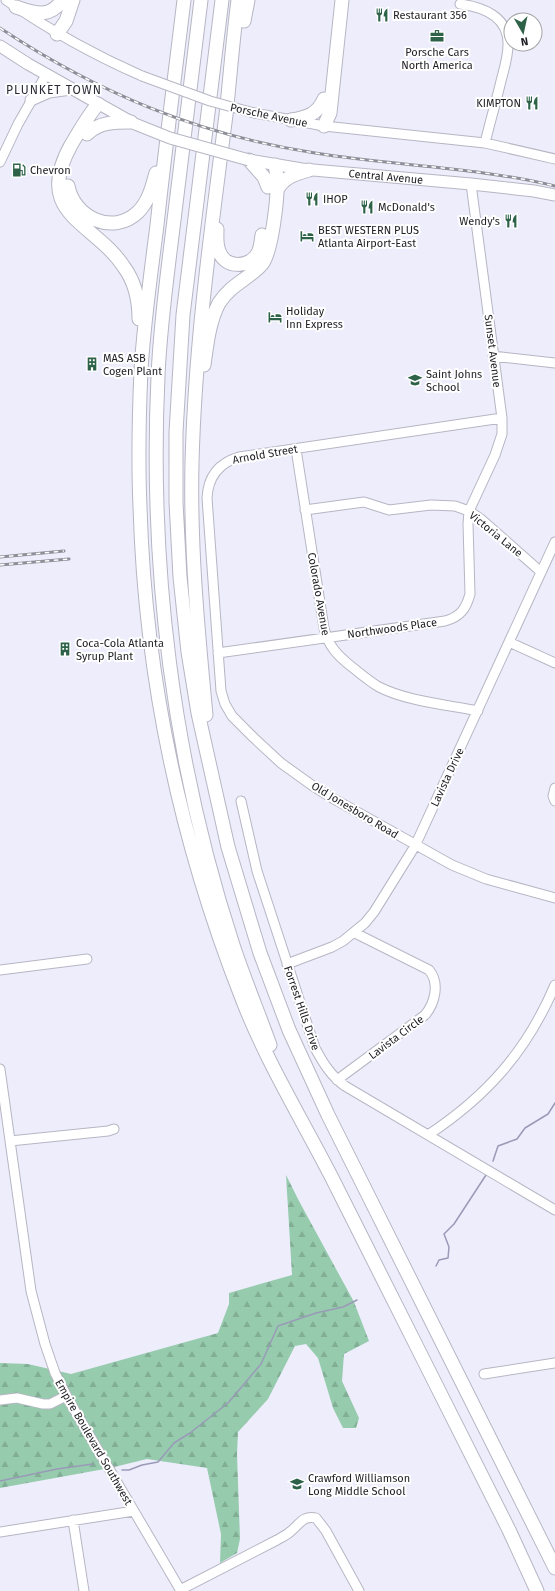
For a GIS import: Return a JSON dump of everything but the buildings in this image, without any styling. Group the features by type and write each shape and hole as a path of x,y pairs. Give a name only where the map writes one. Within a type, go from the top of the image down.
{"highway":[{"path":"11,3 35,13 44,13 56,8 66,0"},
{"path":"57,34 66,21 66,0"},
{"path":"184,0 167,126 142,367 139,444 142,560 146,613 160,709 173,772 200,878 218,934 240,994 265,1052 310,1135 509,1530 537,1591"},
{"path":"201,0 170,257 158,374 155,453 156,498 164,616 174,698 193,799 206,852 233,946 273,1051 310,1135"},
{"path":"164,616 169,600 165,544 163,474 165,375 169,324 209,0"},
{"path":"222,0 185,300 176,432 176,502 180,577 188,652 198,713 228,848 260,953 289,1030 332,1122 555,1568"},
{"path":"212,774 193,560 193,424 198,334 226,113 238,0"},
{"path":"226,113 248,0"},
{"path":"324,126 324,99 334,0"},
{"path":"324,126 330,113 342,0"},
{"path":"291,120 314,114 324,99"},
{"path":"98,104 94,120 69,169 68,184 69,192 75,205 85,215 100,222 117,223 133,216 145,203 153,183 167,126"},
{"path":"98,104 87,117 64,158 60,168 58,185 60,194 69,212 116,256 131,279 138,303 142,367"},
{"path":"87,134 102,124 115,122 133,123"},
{"path":"249,160 272,189"},
{"path":"193,424 214,314 232,287 257,268 264,260 270,243 272,189 269,178 275,164"},
{"path":"218,169 217,245 221,256 233,264 244,264 250,261 258,253 272,189 285,179 309,170"}],"main road":[{"name":"Central Avenue","path":"0,46 46,75 133,123 170,138 218,152 249,160 309,170 471,184 534,191 555,195"},
{"path":"31,100 49,92 71,89"}],"street":[{"name":"Porsche Avenue","path":"11,3 57,34 118,66 190,94 254,113 324,126 484,143 555,159"},
{"path":"460,4 483,9 491,13 503,26 507,35 508,43 506,62 484,143"},
{"path":"0,162 18,124 46,75"},
{"name":"Sunset Avenue","path":"470,512 495,455 502,434 502,418 471,184"},
{"path":"493,356 555,363"},
{"name":"Arnold Street","path":"218,653 207,498 209,481 218,468 232,459 502,418"},
{"name":"Colorado Avenue","path":"296,449 326,638 331,648 339,656 381,688 422,700 478,711"},
{"name":"Victoria Lane","path":"305,510 364,502 389,510 441,504 455,506 470,512 481,519 542,572"},
{"name":"Northwoods Place","path":"218,653 453,619 460,614 467,605 470,594 468,524 470,512"},
{"name":"Lavista Drive","path":"287,964 332,947 355,933 374,912 415,846 555,542"},
{"path":"509,642 555,663"},
{"name":"Old Jonesboro Road","path":"218,653 221,691 225,704 232,716 281,763 313,786 415,846 452,865 486,879 555,898"},
{"path":"555,788 553,796 555,801"},
{"name":"Forrest Hills Drive","path":"241,801 257,871 315,1048 326,1067 337,1080 428,1135 554,1207"},
{"name":"Lavista Circle","path":"337,1080 425,1015 432,1007 435,997 434,978 429,970 355,933"},
{"path":"0,970 87,959"},
{"path":"428,1135 455,1117 483,1093 508,1066 529,1036 555,986"},
{"name":"Empire Boulevard Southwest","path":"0,1069 31,1291 47,1352 66,1396 181,1590"},
{"path":"10,1141 108,1131 114,1129"},
{"path":"484,1374 555,1363"},
{"path":"0,1400 17,1398 43,1404 50,1404 66,1396"},
{"path":"0,1532 134,1511"},
{"path":"181,1590 216,1570 277,1540 291,1531 304,1518 311,1517 316,1518 326,1530 359,1591"},
{"path":"73,1520 84,1591"}],"green space":[{"path":"286,1175 354,1302 369,1341 344,1354 342,1381 359,1418 356,1428 343,1428 333,1408 318,1358 306,1344 295,1346 268,1399 238,1432 237,1454 240,1539 237,1553 220,1563 221,1534 207,1468 147,1459 110,1468 0,1488 0,1363 28,1364 71,1374 218,1333 229,1304 229,1293 292,1275"}],"waterway":[{"path":"493,1161 498,1146 517,1139 525,1128 548,1114 555,1103"},
{"path":"436,1266 439,1260 448,1258 449,1247 444,1234 454,1224 486,1175"},
{"path":"122,1470 129,1470 142,1465 158,1462 174,1443 190,1433 228,1403 261,1364 278,1326 316,1313 343,1307 357,1300"},
{"path":"0,1481 57,1469 93,1464"}],"railway":[{"path":"0,28 74,72 112,91 190,123 231,135 315,153 496,175 555,186"},
{"path":"0,557 64,551"},
{"path":"0,565 69,559"}],"place":[{"name":"Restaurant 356","path":"382,15"},
{"name":"Porsche Cars North America","path":"437,36"},
{"name":"KIMPTON","path":"532,103"},
{"name":"Chevron","path":"19,170"},
{"name":"IHOP","path":"312,199"},
{"name":"McDonald's","path":"367,207"},
{"name":"Wendy's","path":"511,221"},
{"name":"BEST WESTERN PLUS Atlanta Airport-East","path":"307,236"},
{"name":"Holiday Inn Express","path":"275,317"},
{"name":"MAS ASB Cogen Plant","path":"92,364"},
{"name":"Saint Johns School","path":"415,380"},
{"name":"Coca-Cola Atlanta Syrup Plant","path":"65,649"},
{"name":"Crawford Williamson Long Middle School","path":"297,1484"}],"district":[{"name":"PLUNKET TOWN","path":"54,90"}]}
